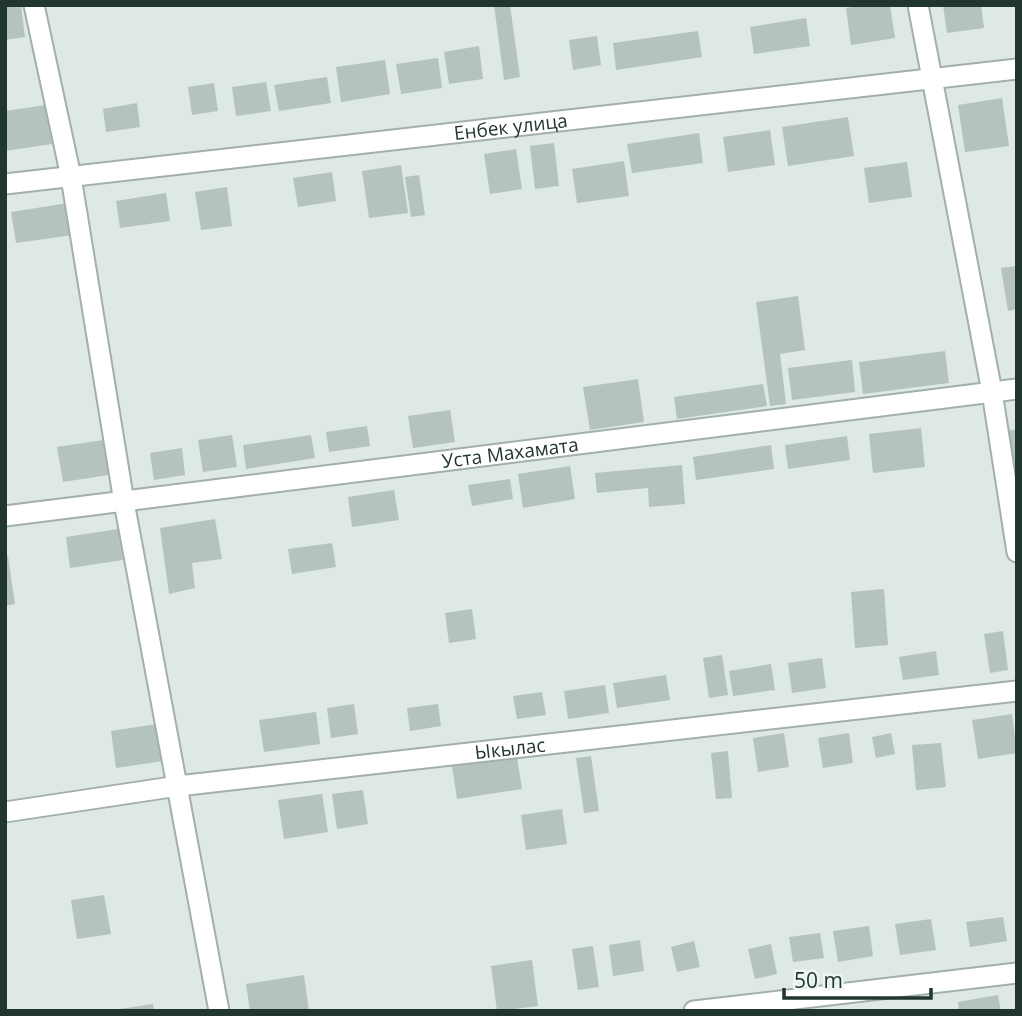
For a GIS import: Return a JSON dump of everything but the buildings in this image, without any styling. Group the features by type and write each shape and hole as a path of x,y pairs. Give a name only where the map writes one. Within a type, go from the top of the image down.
{"street":[{"path":"34,5 71,177 124,502 219,1011"},
{"path":"918,5 992,392 1017,552"},
{"name":"Енбек улица","path":"5,184 1017,69"},
{"name":"Уста Махамата","path":"5,516 1017,389"},
{"name":"Ыкылас","path":"5,812 178,786 1017,691"},
{"path":"694,1011 1017,973"}]}
